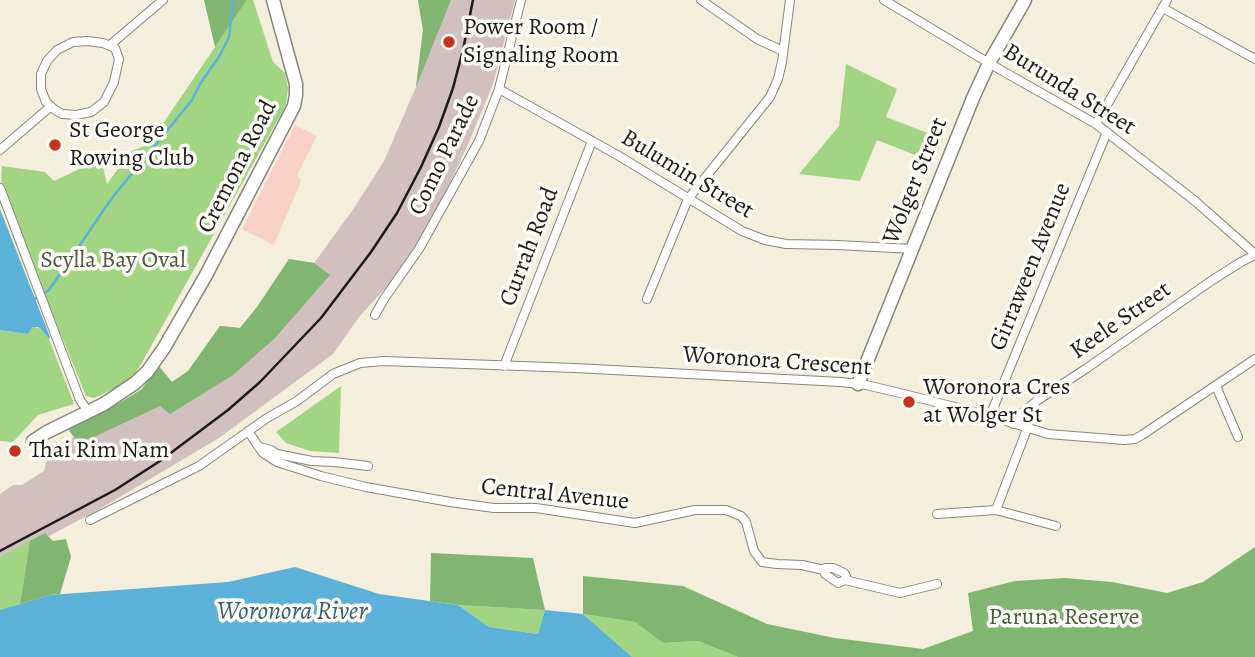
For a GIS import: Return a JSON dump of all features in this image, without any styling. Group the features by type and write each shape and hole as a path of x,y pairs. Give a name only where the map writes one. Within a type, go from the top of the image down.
{"street":[{"path":"110,45 163,0"},
{"name":"Cremona Road","path":"33,441 104,404 135,383 156,360 205,276 291,115 296,95 296,83 273,0"},
{"name":"Como Parade","path":"375,315 419,249 479,141 499,89 521,0"},
{"path":"701,0 757,39 783,51"},
{"path":"647,299 688,199 770,97 778,79 790,0"},
{"name":"Burunda Street","path":"884,0 1096,124 1195,201 1255,254"},
{"name":"Wolger Street","path":"858,384 969,107 989,63 1025,0"},
{"path":"1096,124 1165,4 1255,59"},
{"path":"87,41 110,45 118,53 118,68 104,102 91,112 76,115 62,114 50,107 43,96 40,81 52,54 73,42 87,41"},
{"name":"Bulumin Street","path":"499,89 742,231 765,240 786,244 912,249"},
{"path":"0,150 50,107"},
{"name":"Girraween Avenue","path":"990,416 1107,132"},
{"name":"Currah Road","path":"504,366 592,141"},
{"path":"0,188 80,400 88,411"},
{"name":"Keele Street","path":"1013,424 1038,400 1211,281 1255,254"},
{"name":"Woronora Crescent","path":"248,431 297,401 333,374 360,363 384,361 575,368 858,384 990,416 1048,434 1135,439 1255,359"},
{"path":"1216,386 1238,437"},
{"path":"996,510 1027,429"},
{"path":"90,520 199,466 248,431"},
{"name":"Central Avenue","path":"248,431 263,453 277,462 366,487 471,506 536,508 635,523 695,510 726,510 746,522 754,551 762,562 839,570 846,576 845,580 900,593 937,584"},
{"path":"259,447 277,454 312,461 368,467"},
{"path":"937,514 996,510 1056,526"}],"shaded area":[{"path":"418,0 515,0 493,84 469,142 421,237 392,281 359,317 333,354 219,438 98,510 0,562 0,494 13,485 22,485 44,471 49,451 188,371 220,326 240,328 289,259 314,263 384,161 416,87 423,30"},
{"path":"295,125 317,136 297,175 301,181 274,245 242,229"}],"green space":[{"path":"204,0 247,0 215,47"},
{"name":"Scylla Bay Oval","path":"247,0 253,0 273,62 285,73 288,88 286,105 134,375 116,388 94,398 86,396 1,187 2,166 45,172 54,181 101,159 107,184 130,152 149,144"},
{"path":"418,0 451,0 416,87 423,30"},
{"path":"846,64 897,89 886,117 943,139 933,162 877,140 860,181 799,174 839,126"},
{"path":"289,259 314,263 330,275 275,338 233,375 170,414 160,406 79,444 65,425 121,402 142,389 158,365 172,382 188,371 220,326 240,328"},
{"path":"32,326 41,329 49,339 74,404 38,415 13,442 0,441 0,330 28,334"},
{"path":"341,386 339,453 310,451 286,443 276,432"},
{"path":"45,533 53,541 66,539 71,557 60,594 20,604 30,541"},
{"path":"30,541 20,604 0,610 0,557"},
{"name":"Paruna Reserve","path":"1255,547 1255,657 738,657 698,641 663,643 635,622 583,614 583,576 683,586 767,624 835,638 923,649 973,631 968,593 1015,581 1065,578 1112,582 1167,593 1203,582"},
{"path":"431,553 533,558 545,610 430,601"},
{"path":"458,605 545,610 538,634 489,627"},
{"path":"583,614 635,622 663,643 698,641 738,657 632,657"}],"water":[{"path":"0,209 49,339 38,327 32,327 28,334 0,330"},
{"name":"Woronora River","path":"295,567 379,594 458,605 489,627 538,634 545,610 583,614 632,657 0,657 0,610 50,595 228,582"}],"waterway":[{"path":"33,297 35,299 49,290 112,198 192,100 229,37 233,0"}],"railway":[{"path":"0,551 115,490 160,461 228,410 260,382 321,318 397,213 421,167 453,88 473,0"}],"place":[{"name":"Power Room / Signaling Room","path":"449,42"},
{"name":"St George Rowing Club","path":"55,145"},
{"name":"Woronora Cres at Wolger St","path":"909,402"},
{"name":"Thai Rim Nam","path":"15,451"}]}
